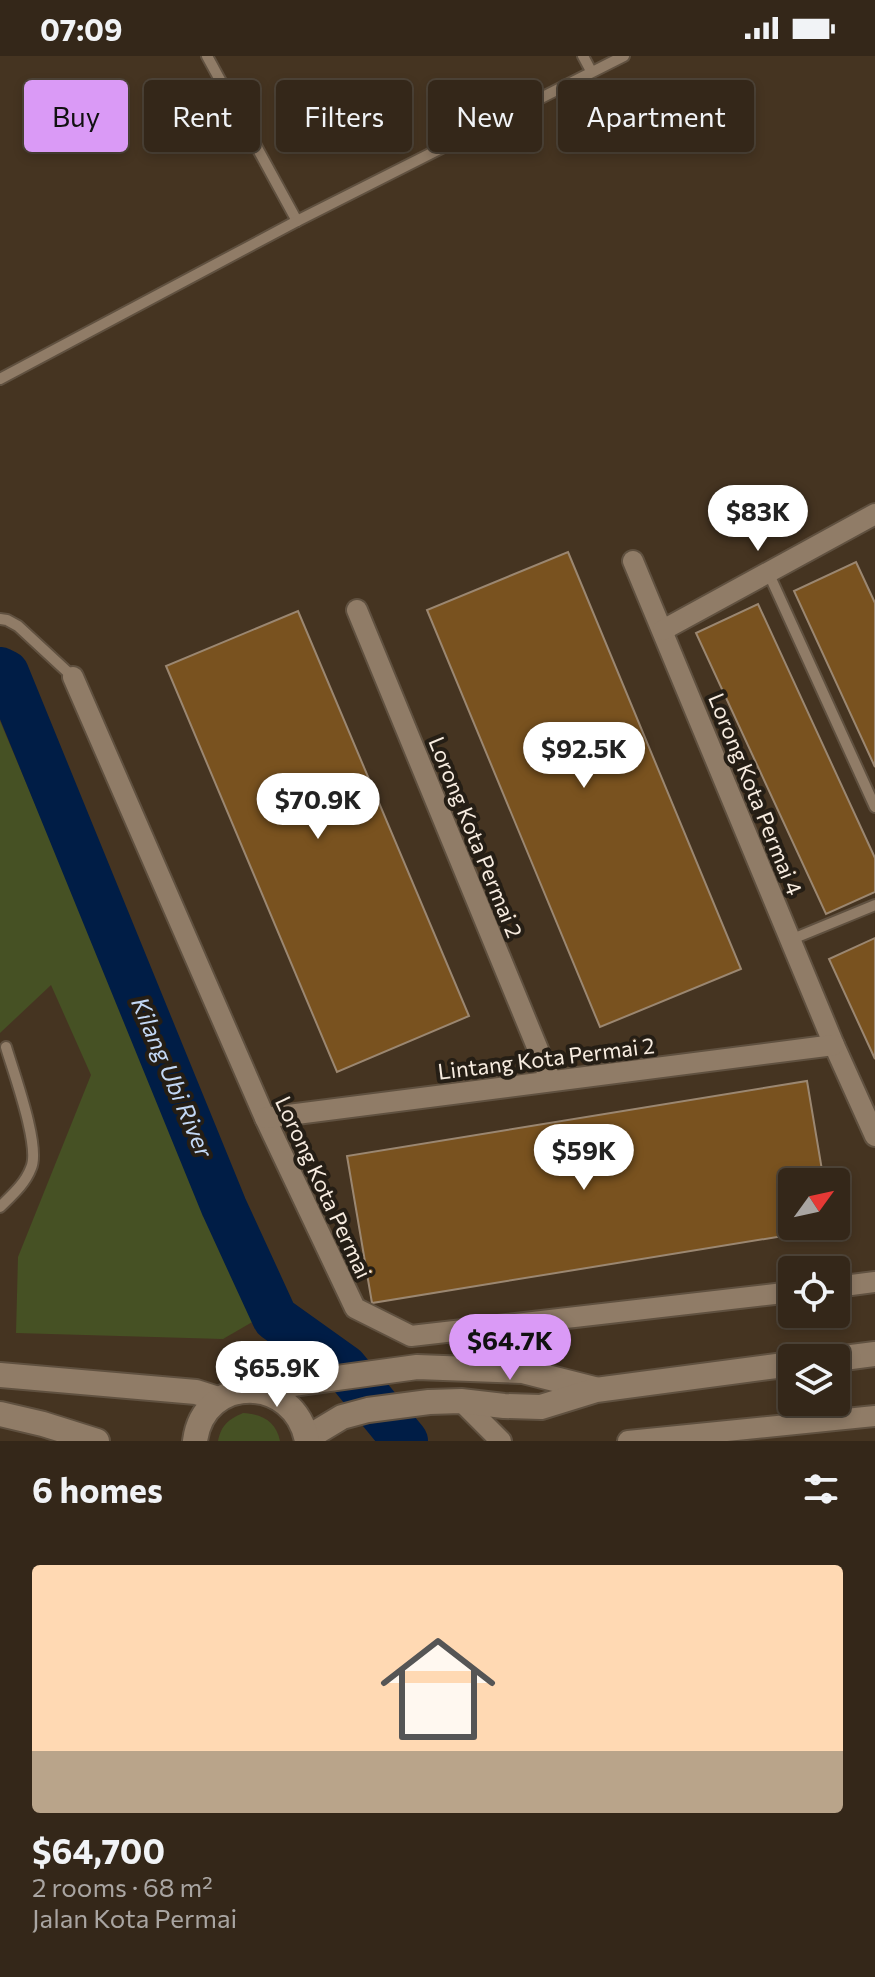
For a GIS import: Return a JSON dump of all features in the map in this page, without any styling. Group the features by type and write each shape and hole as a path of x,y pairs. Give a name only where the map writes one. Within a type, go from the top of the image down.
{"main road":[{"path":"850,1357 875,1354"},
{"path":"0,1375 227,1395 273,1394 296,1413 307,1440 342,1417 429,1402 461,1401 541,1407 596,1390 778,1366"},
{"path":"195,1441 201,1420 227,1395 417,1367 523,1371 596,1390"},
{"path":"0,1414 97,1441"}],"street":[{"path":"663,630 875,514"},
{"name":"Lorong Kota Permai 4","path":"633,561 834,1045 875,1136"},
{"name":"Lorong Kota Permai 2","path":"357,610 551,1081"},
{"name":"Lorong Kota Permai","path":"73,677 265,1118 355,1308 411,1336 778,1294"},
{"name":"Lintang Kota Permai 2","path":"265,1118 834,1045"},
{"path":"850,1285 875,1282"},
{"path":"461,1401 501,1441"},
{"path":"628,1441 875,1416"}],"lane":[{"path":"207,56 297,221"},
{"path":"583,56 591,71"},
{"path":"0,379 297,221 624,56"},
{"path":"768,572 875,807"},
{"path":"0,619 18,626 73,677"},
{"path":"790,940 875,905"},
{"path":"0,1207 24,1182 34,1165 31,1135 6,1047"}],"green space":[{"path":"0,721 254,1321 223,1339 16,1333 18,1257 91,1075 51,985 0,1033"},
{"path":"243,1413 267,1420 275,1428 280,1441 218,1441 226,1423"}],"building":[{"path":"568,552 741,969 600,1027 427,610"},
{"path":"856,562 875,603 875,767 794,591"},
{"path":"758,604 875,858 875,892 826,914 696,633"},
{"path":"298,611 469,1016 337,1072 166,666"},
{"path":"875,938 875,1059 829,959"},
{"path":"807,1081 822,1168 778,1168 778,1237 372,1303 347,1156"}],"waterway":[{"name":"Kilang Ubi River","path":"0,670 6,673 224,1207 275,1318 345,1368 405,1441"}]}
